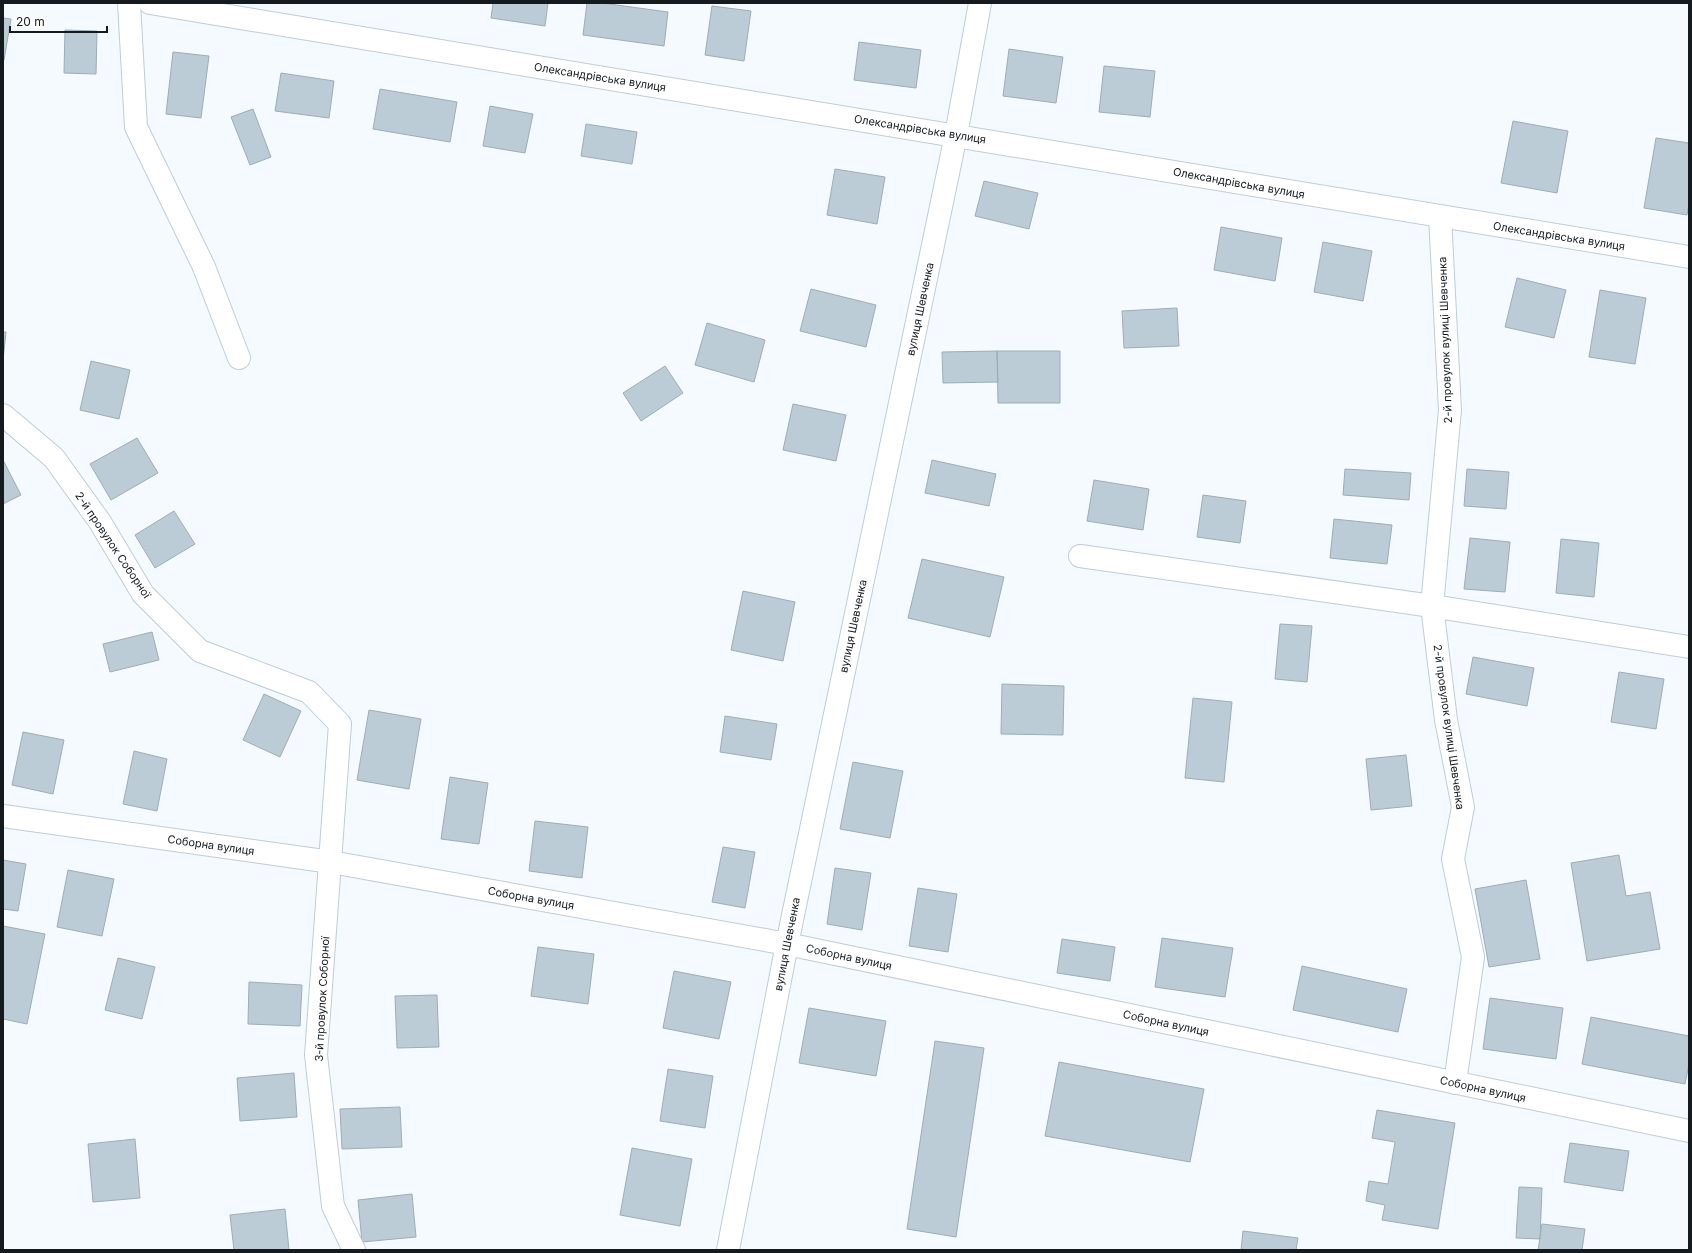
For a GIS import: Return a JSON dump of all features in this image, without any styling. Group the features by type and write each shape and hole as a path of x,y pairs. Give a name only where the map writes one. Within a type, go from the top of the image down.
{"street":[{"path":"129,3 136,127 204,267 239,358"},
{"name":"Олександрівська вулиця","path":"150,3 1689,257"},
{"name":"вулиця Шевченка","path":"728,1250 787,944 956,135 980,3"},
{"name":"2-й провулок вулиці Шевченка","path":"1440,216 1450,410 1432,606 1446,720 1463,807 1453,859 1473,957 1455,1083"},
{"name":"2-й провулок Соборної","path":"3,414 54,458 100,522 143,594 200,651 309,692 340,724 331,862"},
{"path":"1080,556 1432,606 1689,647"},
{"name":"Соборна вулиця","path":"3,816 331,862 787,944 1689,1131"},
{"name":"3-й провулок Соборної","path":"331,862 316,1055 333,1206 354,1250"}],"building":[{"path":"493,3 548,3 545,26 491,18"},
{"path":"587,3 602,3 668,12 664,46 583,35"},
{"path":"712,6 751,11 744,61 705,55"},
{"path":"3,18 11,19 4,60 3,60"},
{"path":"65,30 97,31 96,74 64,73"},
{"path":"859,42 921,50 916,88 854,80"},
{"path":"1009,49 1063,57 1056,103 1003,96"},
{"path":"173,52 209,56 201,118 166,114"},
{"path":"1104,66 1155,71 1150,117 1099,112"},
{"path":"281,73 334,81 329,118 275,111"},
{"path":"380,89 457,102 450,142 373,129"},
{"path":"490,106 533,114 525,153 483,146"},
{"path":"253,109 271,157 250,165 231,117"},
{"path":"1513,121 1568,131 1557,193 1501,183"},
{"path":"586,124 637,132 632,164 581,156"},
{"path":"1656,138 1689,143 1689,204 1687,215 1644,208"},
{"path":"835,169 885,177 877,224 827,215"},
{"path":"984,181 1038,193 1029,229 975,216"},
{"path":"1221,227 1282,238 1275,281 1214,270"},
{"path":"1323,242 1372,251 1363,301 1314,292"},
{"path":"1517,278 1566,290 1554,338 1505,327"},
{"path":"811,289 876,305 866,347 800,331"},
{"path":"1600,290 1646,298 1635,364 1589,357"},
{"path":"1177,308 1179,346 1124,348 1122,311"},
{"path":"707,323 765,340 754,382 695,365"},
{"path":"3,332 6,332 3,360"},
{"path":"997,351 998,382 943,383 942,352"},
{"path":"997,351 1060,351 1060,403 998,403"},
{"path":"91,361 130,370 119,419 80,410"},
{"path":"665,366 683,393 641,421 623,393"},
{"path":"793,404 846,415 836,461 783,450"},
{"path":"137,438 158,473 111,500 90,464"},
{"path":"3,460 21,495 3,504"},
{"path":"932,460 996,474 989,506 925,493"},
{"path":"1345,469 1411,473 1409,500 1343,495"},
{"path":"1467,469 1509,472 1506,509 1464,506"},
{"path":"1094,480 1149,489 1143,530 1087,521"},
{"path":"1203,495 1246,501 1240,543 1197,537"},
{"path":"174,511 195,544 155,568 135,535"},
{"path":"1334,519 1392,525 1387,564 1330,558"},
{"path":"1470,538 1510,542 1505,592 1464,589"},
{"path":"1561,539 1599,543 1594,597 1556,593"},
{"path":"922,559 1004,577 990,637 908,618"},
{"path":"743,591 795,602 783,661 731,650"},
{"path":"1280,624 1312,626 1307,682 1275,679"},
{"path":"152,632 159,660 110,672 103,644"},
{"path":"1473,657 1534,668 1527,706 1466,694"},
{"path":"1619,672 1664,679 1656,729 1611,722"},
{"path":"1002,684 1064,686 1063,735 1001,734"},
{"path":"264,694 301,711 280,757 243,740"},
{"path":"1193,698 1232,702 1224,782 1185,778"},
{"path":"369,710 421,719 409,789 357,780"},
{"path":"725,716 777,724 771,760 720,752"},
{"path":"23,732 64,740 53,794 12,785"},
{"path":"134,751 167,759 157,811 123,804"},
{"path":"1406,755 1412,806 1371,810 1366,759"},
{"path":"853,762 903,771 890,838 840,829"},
{"path":"450,777 488,783 479,844 441,839"},
{"path":"535,821 588,827 582,878 529,871"},
{"path":"723,847 755,852 745,908 712,902"},
{"path":"1619,855 1626,896 1650,892 1660,949 1587,961 1571,863"},
{"path":"3,860 26,864 18,911 3,909"},
{"path":"835,868 871,873 862,930 827,924"},
{"path":"68,870 114,879 102,936 57,927"},
{"path":"1526,880 1540,959 1489,967 1475,889"},
{"path":"918,888 957,894 948,952 909,946"},
{"path":"3,926 45,934 27,1024 3,1019"},
{"path":"1162,938 1233,948 1225,997 1155,987"},
{"path":"1062,939 1115,947 1110,981 1057,973"},
{"path":"538,947 594,954 588,1004 531,996"},
{"path":"118,958 155,967 142,1019 105,1010"},
{"path":"1302,966 1407,989 1398,1032 1293,1010"},
{"path":"674,971 731,982 719,1039 663,1028"},
{"path":"249,982 302,985 300,1026 248,1024"},
{"path":"437,995 439,1047 397,1048 395,996"},
{"path":"1490,998 1563,1008 1556,1059 1483,1049"},
{"path":"809,1008 886,1021 876,1076 799,1063"},
{"path":"1591,1017 1689,1036 1689,1064 1685,1084 1582,1064"},
{"path":"935,1041 984,1048 956,1237 907,1229"},
{"path":"1059,1062 1204,1089 1190,1162 1045,1136"},
{"path":"668,1069 713,1076 705,1128 660,1121"},
{"path":"294,1073 297,1117 240,1121 237,1078"},
{"path":"400,1107 402,1147 342,1149 340,1109"},
{"path":"1377,1110 1455,1123 1438,1229 1382,1220 1385,1205 1366,1201 1369,1181 1388,1184 1395,1142 1372,1138"},
{"path":"135,1139 140,1198 93,1202 88,1144"},
{"path":"1570,1143 1629,1151 1623,1191 1564,1182"},
{"path":"632,1148 692,1159 680,1226 620,1215"},
{"path":"1519,1187 1542,1188 1540,1239 1516,1238"},
{"path":"412,1194 416,1237 362,1242 358,1200"},
{"path":"285,1209 289,1250 234,1250 230,1215"},
{"path":"1542,1224 1585,1229 1582,1250 1538,1250"},
{"path":"1243,1231 1298,1238 1296,1250 1241,1250"}]}
